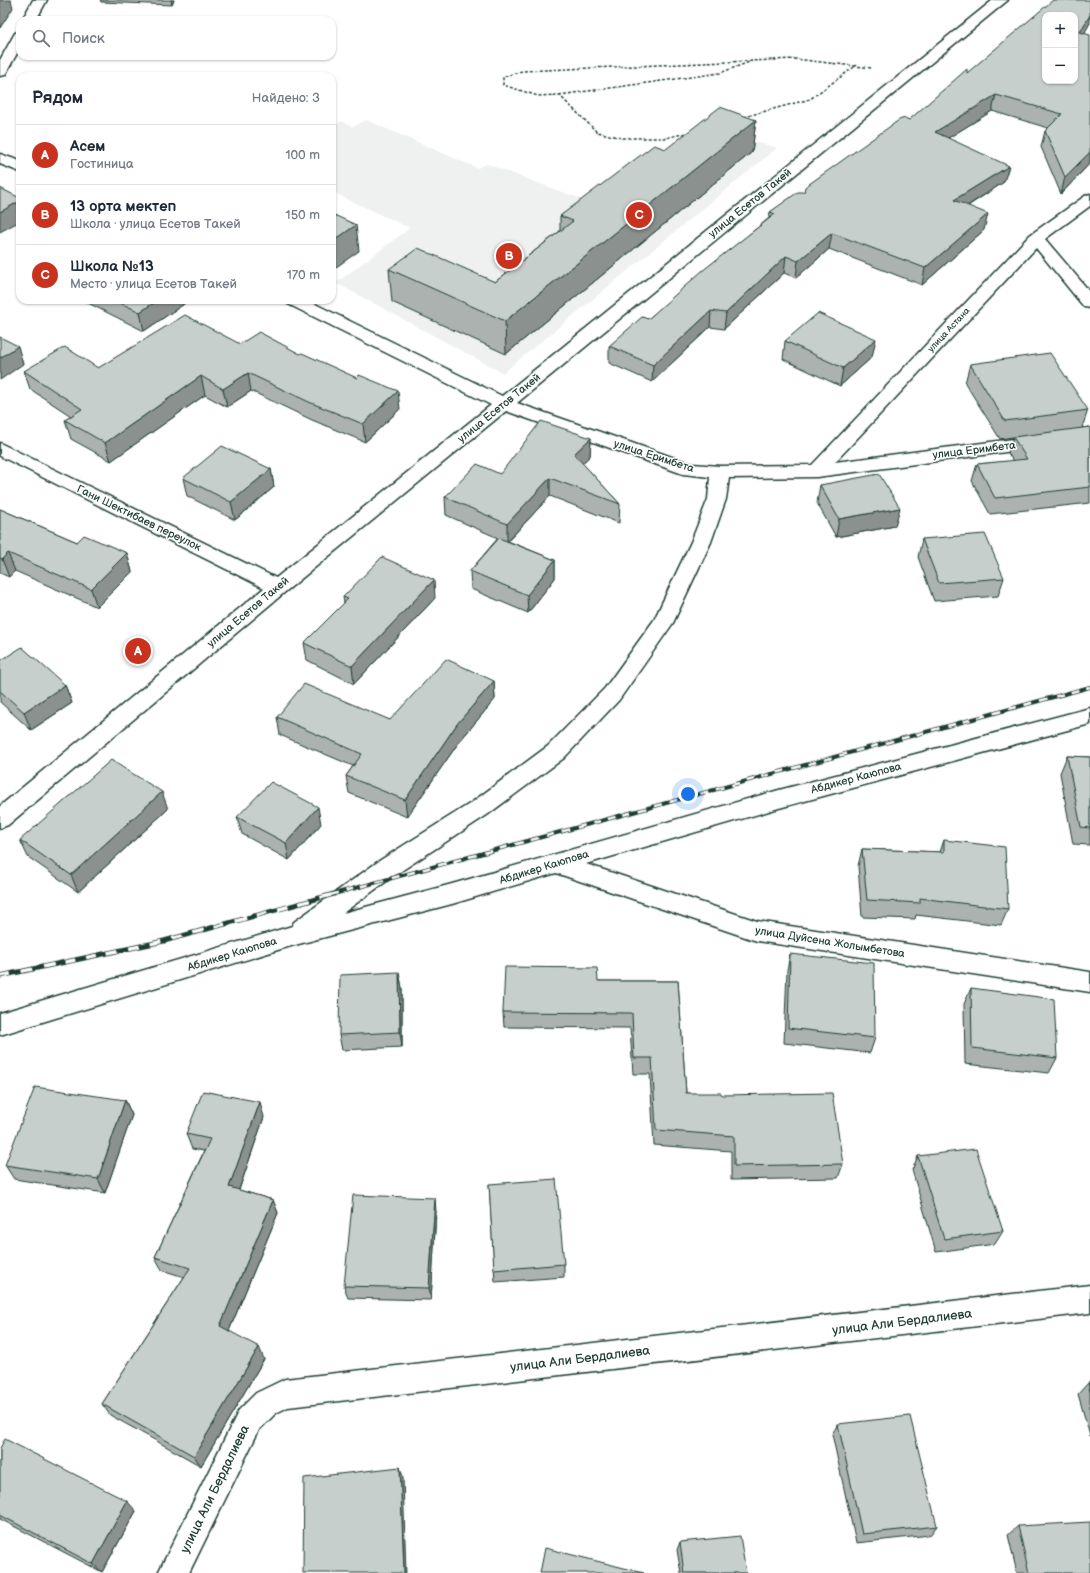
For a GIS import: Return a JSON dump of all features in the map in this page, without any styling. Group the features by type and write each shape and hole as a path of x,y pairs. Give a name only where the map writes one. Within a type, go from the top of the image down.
{"street":[{"path":"31,16 40,0"},
{"name":"улица Есетов Такей","path":"0,819 278,587 1001,0"},
{"path":"0,72 16,43"},
{"name":"улица Астана","path":"817,470 1036,238 1090,199"},
{"path":"1036,238 1090,303"},
{"name":"улица Еримбета","path":"302,304 504,404 690,470 720,472 817,470 1090,435"},
{"name":"Гани Шектибаев переулок","path":"0,449 278,587"},
{"path":"291,936 387,868 479,809 556,752 612,694 663,624 701,542 717,499 720,472"},
{"name":"Абдикер Каюпова","path":"0,1024 291,936 452,894 554,863 786,797 1090,716"},
{"name":"улица Дуйсена Жолымбетова","path":"554,863 756,931 1090,982"},
{"name":"улица Али Бердалиева","path":"173,1573 249,1420 266,1403 285,1393 1090,1299"}],"path":[{"path":"754,60 720,73 559,95 538,96 530,94 503,85 502,77 522,71 754,60 795,59 873,68"},
{"path":"742,117 810,99 857,66"},
{"path":"559,95 597,132 622,138 666,138 696,130"}],"shaded area":[{"path":"366,120 477,168 487,164 589,202 716,130 777,148 503,373 336,283 410,228 336,194 336,125 342,121 353,127"}],"building":[{"path":"1053,0 1090,0 1090,15 1080,32 1090,35 1090,152 1065,177 1045,131 1062,114 996,95 935,132 1009,166 954,200 988,214 925,268 832,233 798,261 786,256 726,313 711,311 653,365 609,346 642,317 648,319 702,271 775,214 770,212 798,192 804,192 805,187 899,120 905,118 909,120 967,69 967,73"},
{"path":"720,107 756,120 505,321 389,269 418,248 495,282 573,221 560,216 654,145 666,149"},
{"path":"0,188 16,196 16,203 0,212"},
{"path":"336,216 356,225 336,239"},
{"path":"123,304 152,304 140,312"},
{"path":"818,313 876,339 843,368 785,341"},
{"path":"185,315 240,344 259,332 300,354 302,353 357,378 359,375 398,391 363,424 309,402 248,373 223,389 201,376 105,443 65,420 82,409 24,371 65,347 98,368"},
{"path":"0,337 18,346 0,358"},
{"path":"1050,353 1088,410 1005,421 970,364"},
{"path":"541,421 591,438 574,454 620,504 550,478 507,524 445,497 477,464 500,474"},
{"path":"1090,427 1090,487 995,498 977,464 1027,459 1013,437"},
{"path":"222,446 271,469 231,502 183,478"},
{"path":"879,474 900,508 839,519 820,485"},
{"path":"0,509 77,542 84,535 127,553 91,589 8,553 2,559 0,558"},
{"path":"985,534 1004,578 939,583 922,539"},
{"path":"499,538 555,560 527,595 470,571"},
{"path":"382,557 434,580 352,666 304,643 348,599 343,597"},
{"path":"22,647 65,685 24,712 0,691 0,661"},
{"path":"446,659 494,681 457,724 405,800 346,776 362,754 277,717 304,684 390,720"},
{"path":"1067,756 1090,757 1090,828 1081,827"},
{"path":"111,760 162,792 71,875 20,840"},
{"path":"271,782 318,807 286,843 237,817"},
{"path":"944,840 1005,847 1008,909 920,898 920,903 867,900 862,849 944,852"},
{"path":"790,954 874,963 875,1038 788,1028"},
{"path":"505,967 597,968 598,981 678,981 686,1093 721,1093 722,1095 832,1093 843,1164 734,1166 734,1136 656,1130 652,1058 634,1058 632,1013 503,1012"},
{"path":"399,972 400,1032 339,1035 340,975"},
{"path":"971,988 1054,999 1057,1058 972,1048"},
{"path":"35,1087 125,1100 98,1179 5,1165"},
{"path":"203,1091 260,1102 229,1187 273,1200 220,1326 259,1347 194,1456 102,1404 190,1268 155,1257 210,1139 186,1134"},
{"path":"976,1149 1003,1231 944,1239 918,1156"},
{"path":"556,1179 564,1264 494,1270 489,1184"},
{"path":"353,1195 435,1198 429,1288 344,1286"},
{"path":"910,1416 937,1526 862,1534 838,1424"},
{"path":"5,1439 127,1501 93,1564 0,1515 0,1448"},
{"path":"400,1467 404,1573 303,1573 304,1478"},
{"path":"1090,1522 1090,1573 1029,1573 1018,1526"},
{"path":"740,1536 746,1573 684,1573 680,1542"},
{"path":"545,1548 644,1573 540,1573"}],"railway":[{"path":"330,895 1090,687"},
{"path":"0,976 164,941 334,894"}],"place":[{"name":"Школа №13","path":"639,215"},
{"name":"13 орта мектеп","path":"509,256"},
{"name":"Асем","path":"138,651"}]}
